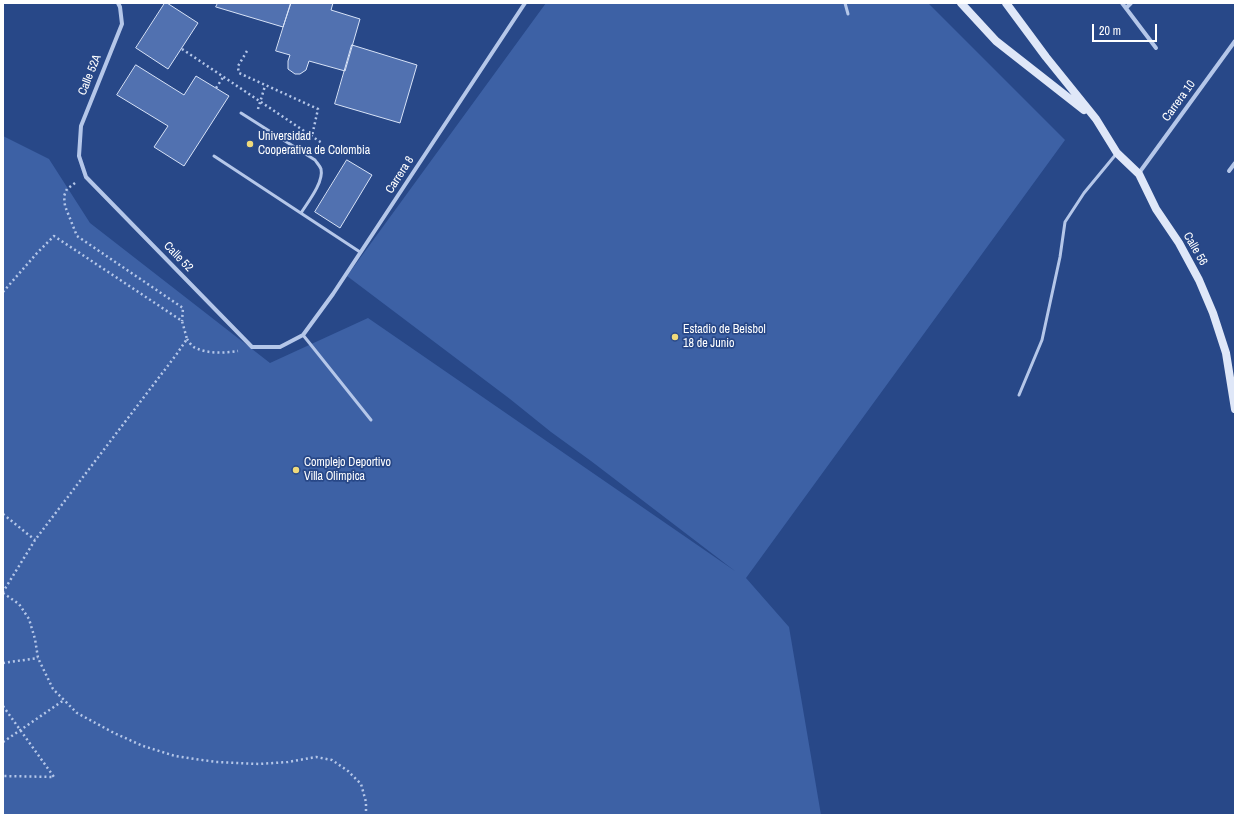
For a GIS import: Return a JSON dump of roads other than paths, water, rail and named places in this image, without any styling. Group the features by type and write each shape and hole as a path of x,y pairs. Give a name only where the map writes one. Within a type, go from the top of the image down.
{"street":[{"name":"Calle 52A","path":"80,156 81,126 122,24 120,7 118,3"},
{"name":"Carrera 8","path":"280,347 303,335 333,294 525,3"},
{"name":"Calle 56","path":"961,3 996,41 1096,120"},
{"name":"Calle 56","path":"1006,3 1046,57 1096,120 1117,153 1139,174 1156,209 1179,244 1199,280 1213,313 1226,353 1235,409"},
{"path":"1122,3 1156,48"},
{"path":"1126,8 1131,3"},
{"name":"Carrera 10","path":"1139,174 1235,41"},
{"name":"Calle 52","path":"80,156 86,177 252,347 280,347"},
{"path":"1229,171 1235,163"}],"lane":[{"path":"845,3 848,14"},
{"path":"241,113 315,160 320,168 321,177 301,213"},
{"path":"1019,395 1042,340 1060,257 1065,222 1084,193 1117,153"},
{"path":"214,156 360,252"},
{"path":"303,335 371,420"}],"place":[{"name":"Universidad Cooperativa de Colombia","path":"250,144"},
{"name":"Estadio de Beisbol 18 de Junio","path":"675,337"},
{"name":"Complejo Deportivo Villa Olimpica","path":"296,470"}]}
